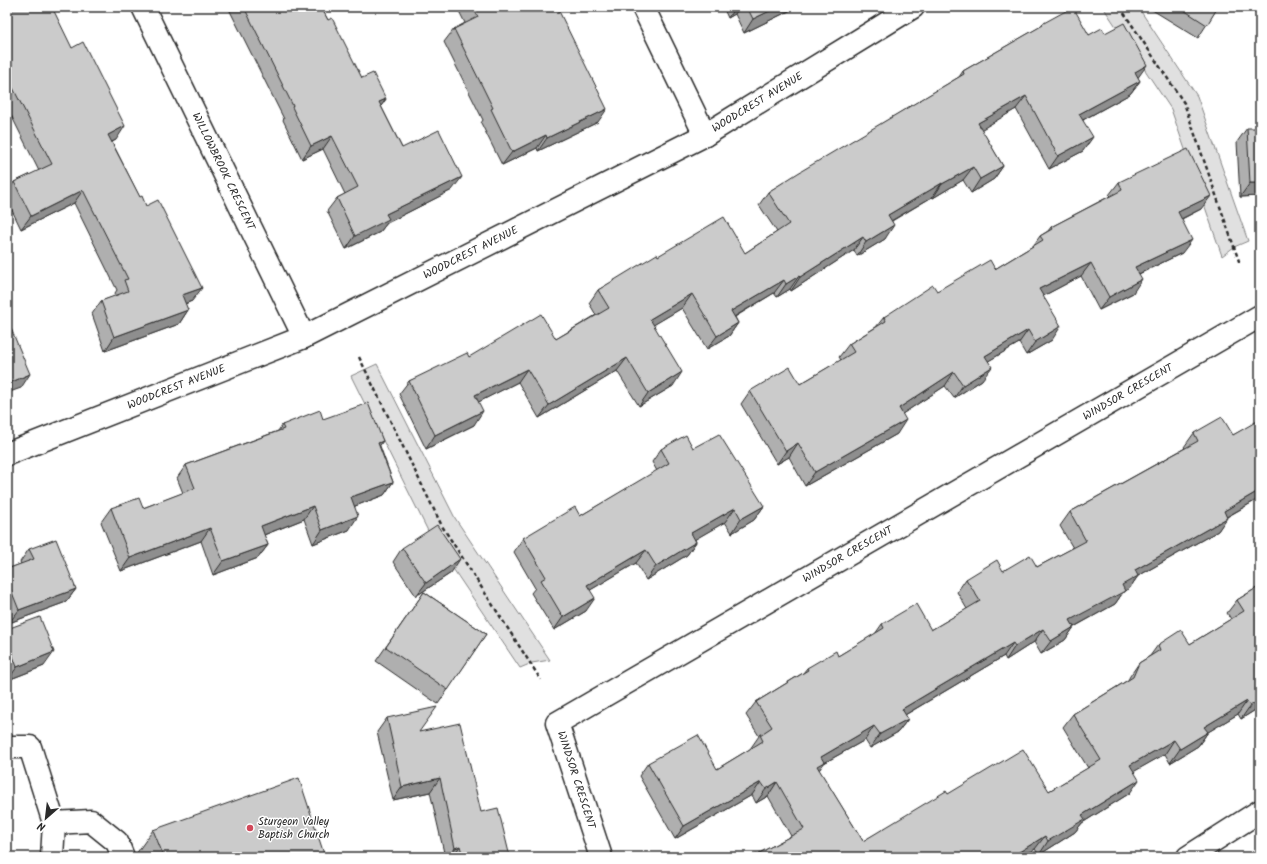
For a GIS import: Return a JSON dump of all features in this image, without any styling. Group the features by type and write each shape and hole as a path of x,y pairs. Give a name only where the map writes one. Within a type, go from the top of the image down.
{"street":[{"name":"WILLOWBROOK CRESCENT","path":"143,7 304,337"},
{"path":"643,7 705,135"},
{"name":"WOODCREST AVENUE","path":"7,454 304,337 705,135 913,7"},
{"name":"WINDSOR CRESCENT","path":"601,857 557,723 1260,316"},
{"path":"7,747 30,747 54,823 52,857"},
{"path":"1188,857 1260,811"},
{"path":"54,823 91,821 117,842 123,857"}],"path":[{"path":"1120,7 1184,103 1240,264"},
{"path":"358,357 442,526 541,680"}],"shaded area":[{"path":"1103,7 1138,7 1197,96 1248,241 1234,247 1222,256 1171,109"},
{"path":"377,364 455,518 550,660 532,663 520,668 429,533 351,376"}],"building":[{"path":"7,7 52,7 72,48 83,42 125,126 108,135 146,206 158,200 202,288 182,295 188,310 114,337 101,301 128,291 124,280 128,279 83,190 31,216 14,182 52,164 13,88 7,91 7,53 10,51 7,44"},
{"path":"244,7 321,7 328,20 332,18 362,78 373,73 386,99 379,102 402,148 439,130 462,177 386,214 389,219 355,236 337,198 358,187 332,136 311,146"},
{"path":"473,7 557,7 607,109 547,138 546,135 512,152 491,109 493,108 454,29 478,17"},
{"path":"747,7 778,7 753,19"},
{"path":"1073,7 1089,35 1102,28 1105,33 1124,23 1147,65 1135,72 1140,81 1079,114 1093,137 1058,156 1026,96 978,123 1003,166 980,179 973,167 942,183 888,215 894,225 866,242 863,237 800,277 799,276 786,284 784,280 731,311 738,323 717,336 692,294 650,319 682,372 648,393 627,358 549,405 527,369 475,395 483,411 435,435 409,381 467,353 469,357 541,314 556,339 609,308 598,290 657,254 658,256 724,217 745,253 789,224 768,192 964,74 963,71"},
{"path":"1179,7 1218,7 1207,25"},
{"path":"1247,128 1260,128 1260,183 1250,183"},
{"path":"1188,149 1211,196 1178,212 1192,240 1135,267 1142,279 1109,297 1091,263 1039,289 1061,326 1035,342 1028,330 985,356 992,367 963,385 954,372 899,408 906,420 815,472 798,443 786,451 750,391 790,367 800,384 854,352 849,344 886,321 884,317 933,285 937,291 990,260 995,269 1043,240 1040,236 1052,229 1051,227 1122,190 1119,182"},
{"path":"7,319 30,374 7,384"},
{"path":"368,403 383,441 378,443 393,482 351,497 358,516 322,530 313,506 261,526 268,545 223,561 210,528 130,558 111,508 139,498 143,508 195,488 186,465 284,429 282,425 320,410 323,419"},
{"path":"1222,417 1233,435 1259,420 1260,421 1260,490 1224,511 1227,518 1135,570 1138,576 1122,585 1125,591 1070,620 1074,627 1051,641 1043,629 1015,646 1013,643 902,709 908,719 880,734 874,726 821,757 824,762 817,766 863,841 946,791 948,794 1023,749 1049,791 1101,760 1073,714 1133,677 1139,663 1160,650 1158,645 1181,630 1190,644 1244,611 1237,600 1260,586 1260,700 1250,706 1247,701 1204,727 1208,732 1180,749 1174,740 1130,765 1139,780 1082,815 1085,819 1048,841 1045,836 1011,857 752,857 804,829 777,782 766,789 761,782 684,826 648,763 698,735 717,769 763,741 760,735 772,727 756,702 808,670 807,668 836,651 838,656 884,628 882,624 916,604 931,630 980,601 966,579 997,560 1003,571 1030,555 1037,567 1086,541 1070,512 1198,441 1194,433"},
{"path":"719,434 764,506 741,519 735,508 691,533 696,542 656,566 646,550 587,585 595,598 563,617 541,580 546,577 523,538 575,507 580,516 669,463 661,449 686,435 693,448"},
{"path":"437,525 460,559 426,583 402,548"},
{"path":"56,539 76,589 19,610 7,580 7,569 34,559 29,549"},
{"path":"424,592 486,634 448,690 386,647"},
{"path":"40,617 54,652 17,667 7,640 7,629"},
{"path":"437,707 419,732 460,723 481,812 498,808 510,857 463,857 460,846 455,848 440,778 402,787 387,718"},
{"path":"299,778 325,857 164,857 153,830"}],"place":[{"name":"Sturgeon Valley Baptish Church","path":"250,828"}]}
